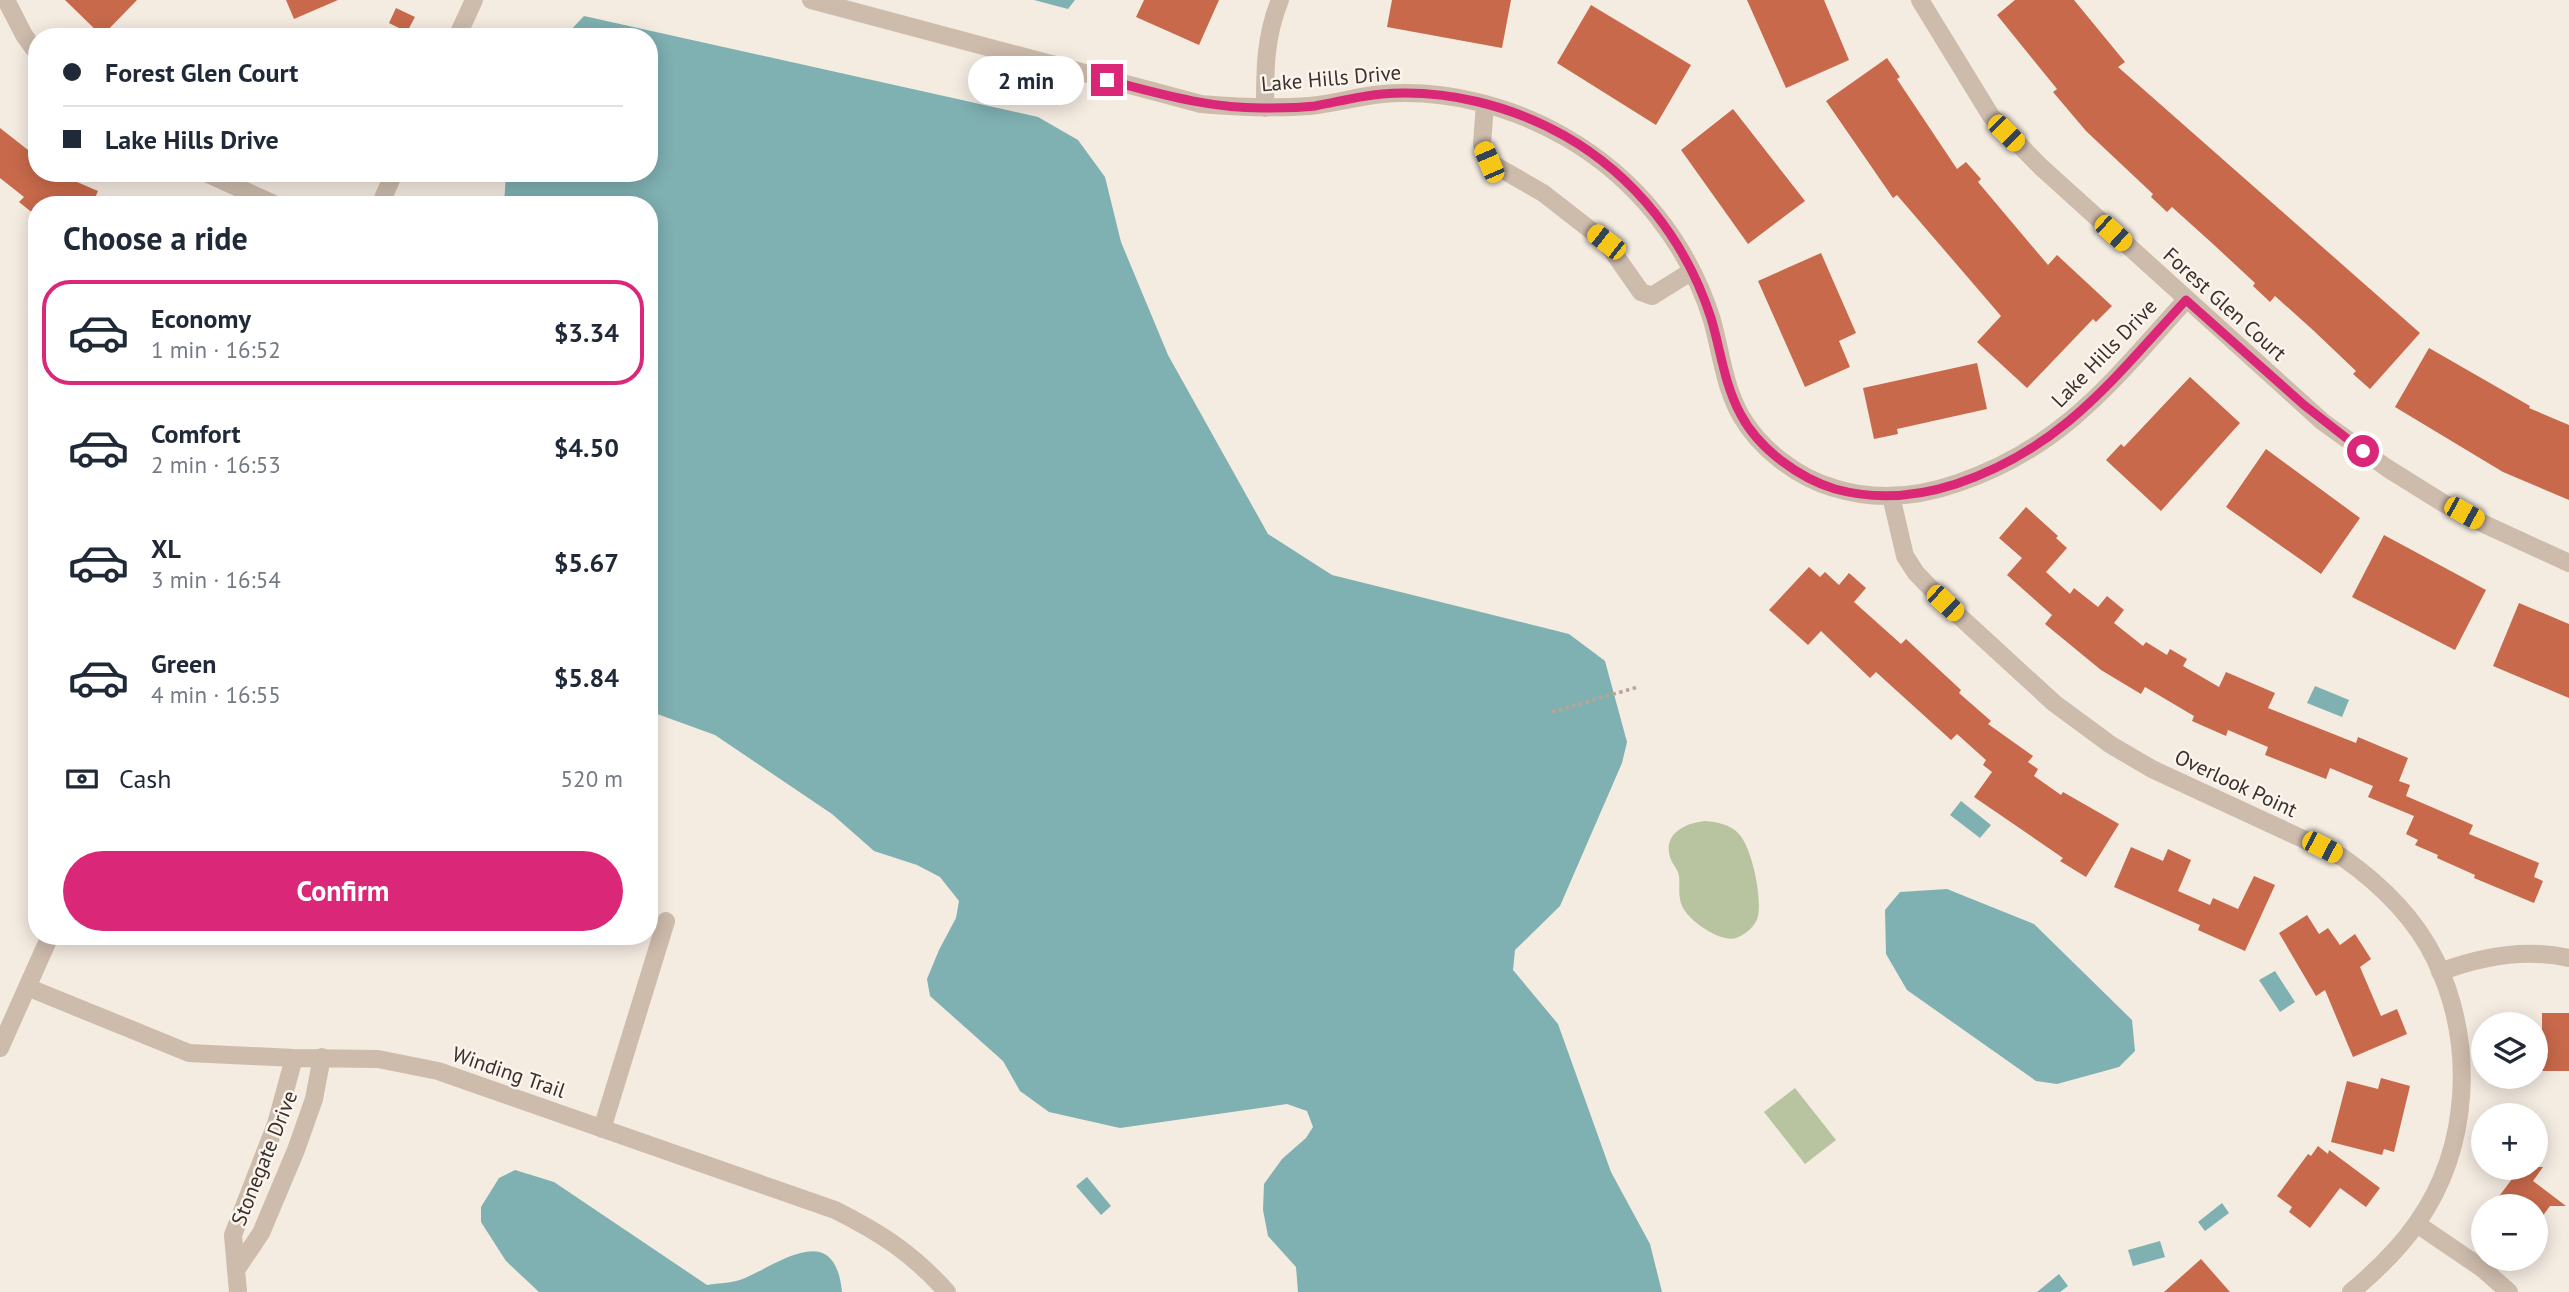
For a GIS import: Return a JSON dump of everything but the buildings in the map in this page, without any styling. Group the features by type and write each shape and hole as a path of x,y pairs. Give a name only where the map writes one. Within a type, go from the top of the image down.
{"street":[{"path":"6,0 28,41"},
{"path":"461,28 474,0"},
{"name":"Lake Hills Drive","path":"811,0 1201,104 1265,108 1312,106 1400,93 1444,96 1485,104 1524,117 1566,137 1623,178 1673,237 1692,271 1713,323 1720,358 1743,419 1788,465 1809,479 1849,493 1909,495 1951,485 1996,469 2026,453 2061,429 2087,406 2186,300"},
{"path":"1265,108 1264,65 1267,41 1280,0"},
{"name":"Forest Glen Court","path":"1920,0 1980,100 1999,125 2040,167 2304,405 2363,451 2454,508 2569,563"},
{"path":"1485,104 1482,144 1489,162 1543,192 1606,242 1641,292 1651,296 1692,271"},
{"path":"226,182 256,196"},
{"name":"Overlook Point","path":"1891,496 1905,555 1916,573 2034,687 2091,731 2152,769 2322,847 2361,870 2409,919 2434,956 2458,1034 2462,1074 2460,1115 2450,1157 2431,1202 2417,1224 2386,1260 2351,1292"},
{"path":"602,1129 666,921"},
{"path":"0,1048 46,945"},
{"path":"2440,972 2469,961 2509,954 2546,954 2569,958"},
{"name":"Winding Trail","path":"27,987 189,1053 378,1059 438,1071 835,1210 883,1234 925,1268 947,1292"},
{"name":"Stonegate Drive","path":"236,1270 261,1233 292,1161 314,1099 322,1057"},
{"name":"Stonegate Drive","path":"238,1292 233,1235 276,1124 294,1058"},
{"path":"2417,1224 2483,1269 2509,1292"}],"path":[{"path":"1552,712 1637,687"}],"green space":[{"path":"1705,821 1732,828 1744,841 1752,861 1759,897 1758,916 1750,930 1736,938 1721,937 1704,928 1689,916 1680,900 1679,876 1670,857 1670,842 1684,827"},
{"path":"1795,1088 1836,1140 1805,1164 1764,1112"}],"water":[{"path":"1034,0 1075,0 1068,9"},
{"path":"584,16 638,28 573,28"},
{"path":"658,32 1038,117 1078,140 1105,177 1121,242 1168,355 1268,534 1332,575 1569,634 1605,661 1627,742 1622,763 1560,906 1515,950 1513,970 1558,1024 1611,1172 1650,1244 1662,1292 1298,1292 1296,1267 1268,1236 1263,1210 1264,1184 1282,1159 1306,1138 1313,1127 1307,1111 1287,1104 1120,1128 1049,1112 1020,1091 1003,1061 930,996 927,979 956,918 959,901 940,877 917,865 874,851 832,814 715,735 658,714 658,196 505,196 505,182 658,182"},
{"path":"2315,686 2349,700 2342,717 2307,703"},
{"path":"1961,801 1991,825 1980,838 1950,815"},
{"path":"1947,889 2034,924 2132,1020 2135,1051 2119,1067 2057,1084 2036,1081 1907,990 1886,954 1885,910 1900,892"},
{"path":"2275,971 2295,1002 2280,1012 2259,980"},
{"path":"515,1170 554,1182 707,1285 741,1280 791,1256 818,1252 829,1257 837,1270 842,1292 539,1292 506,1261 481,1222 481,1207 499,1178"},
{"path":"1087,1177 1111,1206 1101,1215 1076,1186"},
{"path":"2222,1203 2229,1213 2205,1231 2198,1222"},
{"path":"2160,1241 2165,1257 2133,1266 2128,1250"},
{"path":"2059,1274 2068,1286 2060,1292 2037,1292"}],"route":[{"path":"1107,80 1181,100 1242,108 1312,106 1381,94 1444,96 1504,110 1566,137 1623,178 1673,237 1706,303 1725,377 1743,419 1772,452 1788,465 1809,479 1828,487 1849,493 1909,495 1951,485 2006,464 2044,441 2079,414 2186,300 2323,422 2363,451"}]}
